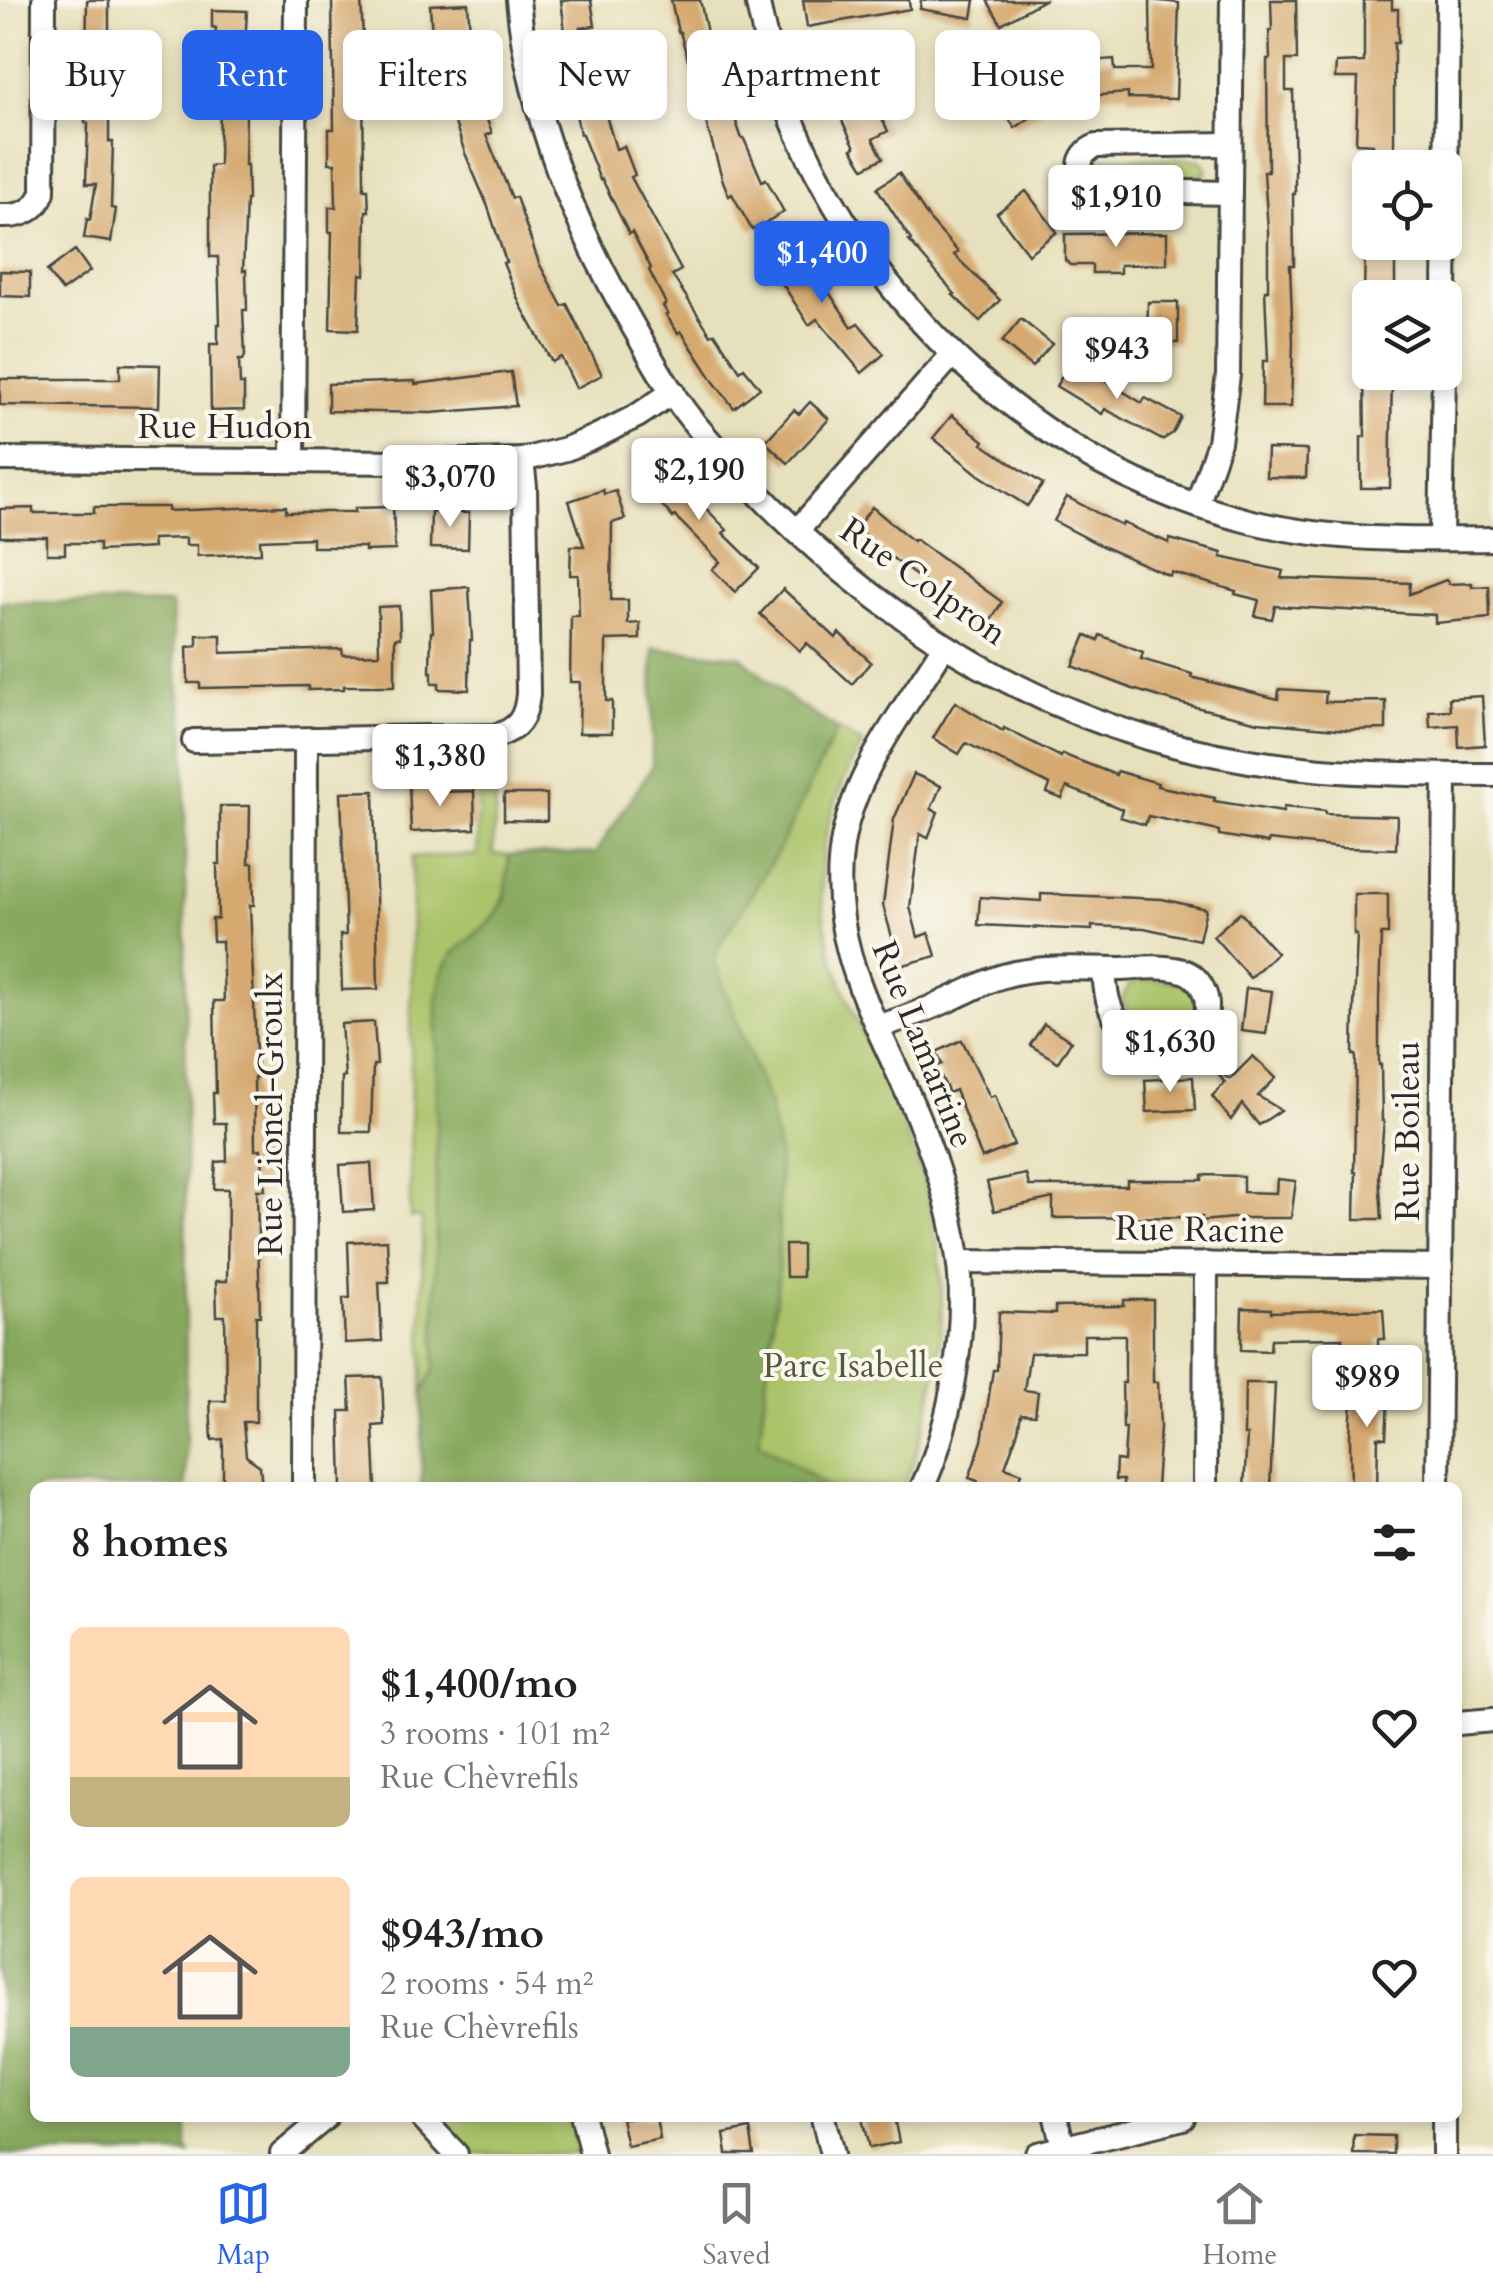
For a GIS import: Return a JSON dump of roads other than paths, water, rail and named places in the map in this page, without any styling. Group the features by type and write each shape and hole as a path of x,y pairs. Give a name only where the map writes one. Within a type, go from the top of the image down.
{"street":[{"path":"0,216 28,212 42,192 44,0"},
{"path":"293,461 296,0"},
{"name":"Rue Colpron","path":"518,0 521,35 539,115 574,212 608,281 673,392 714,448 797,531 864,588 944,646 1042,697 1174,745 1278,767 1357,774 1493,776"},
{"path":"757,0 782,95 828,194 850,231 952,355 995,392 1045,428 1125,476 1251,522 1354,538 1493,539"},
{"path":"1197,505 1219,442 1226,402 1232,0"},
{"path":"1445,280 1448,0"},
{"path":"1229,193 1094,190 1084,182 1080,166 1085,151 1096,146 1230,144"},
{"path":"797,531 952,355"},
{"path":"1441,538 1444,390"},
{"name":"Rue Hudon","path":"0,459 522,460 594,438 638,416 673,392"},
{"path":"194,741 495,736 510,731 523,719 527,708 526,487 522,460"},
{"name":"Rue Lamartine","path":"924,1482 944,1427 956,1366 959,1262 938,1169 857,979 842,930 839,882 849,815 870,768 944,646"},
{"name":"Rue Lionel-Groulx","path":"304,1482 306,740"},
{"name":"Rue Boileau","path":"1438,1482 1444,776"},
{"path":"878,1028 1003,976 1041,970 1149,968 1184,972 1197,980 1208,1005 1204,1024 1192,1036 1172,1041 1150,1040 1134,1034 1119,1023 1111,1008 1104,969"},
{"name":"Rue Racine","path":"959,1262 1441,1268"},
{"path":"1204,1482 1206,1264"},
{"path":"1462,1724 1493,1720"},
{"path":"282,2154 320,2122"},
{"path":"426,2122 456,2154"},
{"path":"584,2122 592,2154"},
{"path":"824,2122 832,2154"},
{"path":"1057,2122 1063,2147"},
{"path":"1037,2154 1166,2122"},
{"path":"1444,2122 1444,2154"}],"park label":[{"name":"Parc Isabelle","path":"853,1365"}]}
